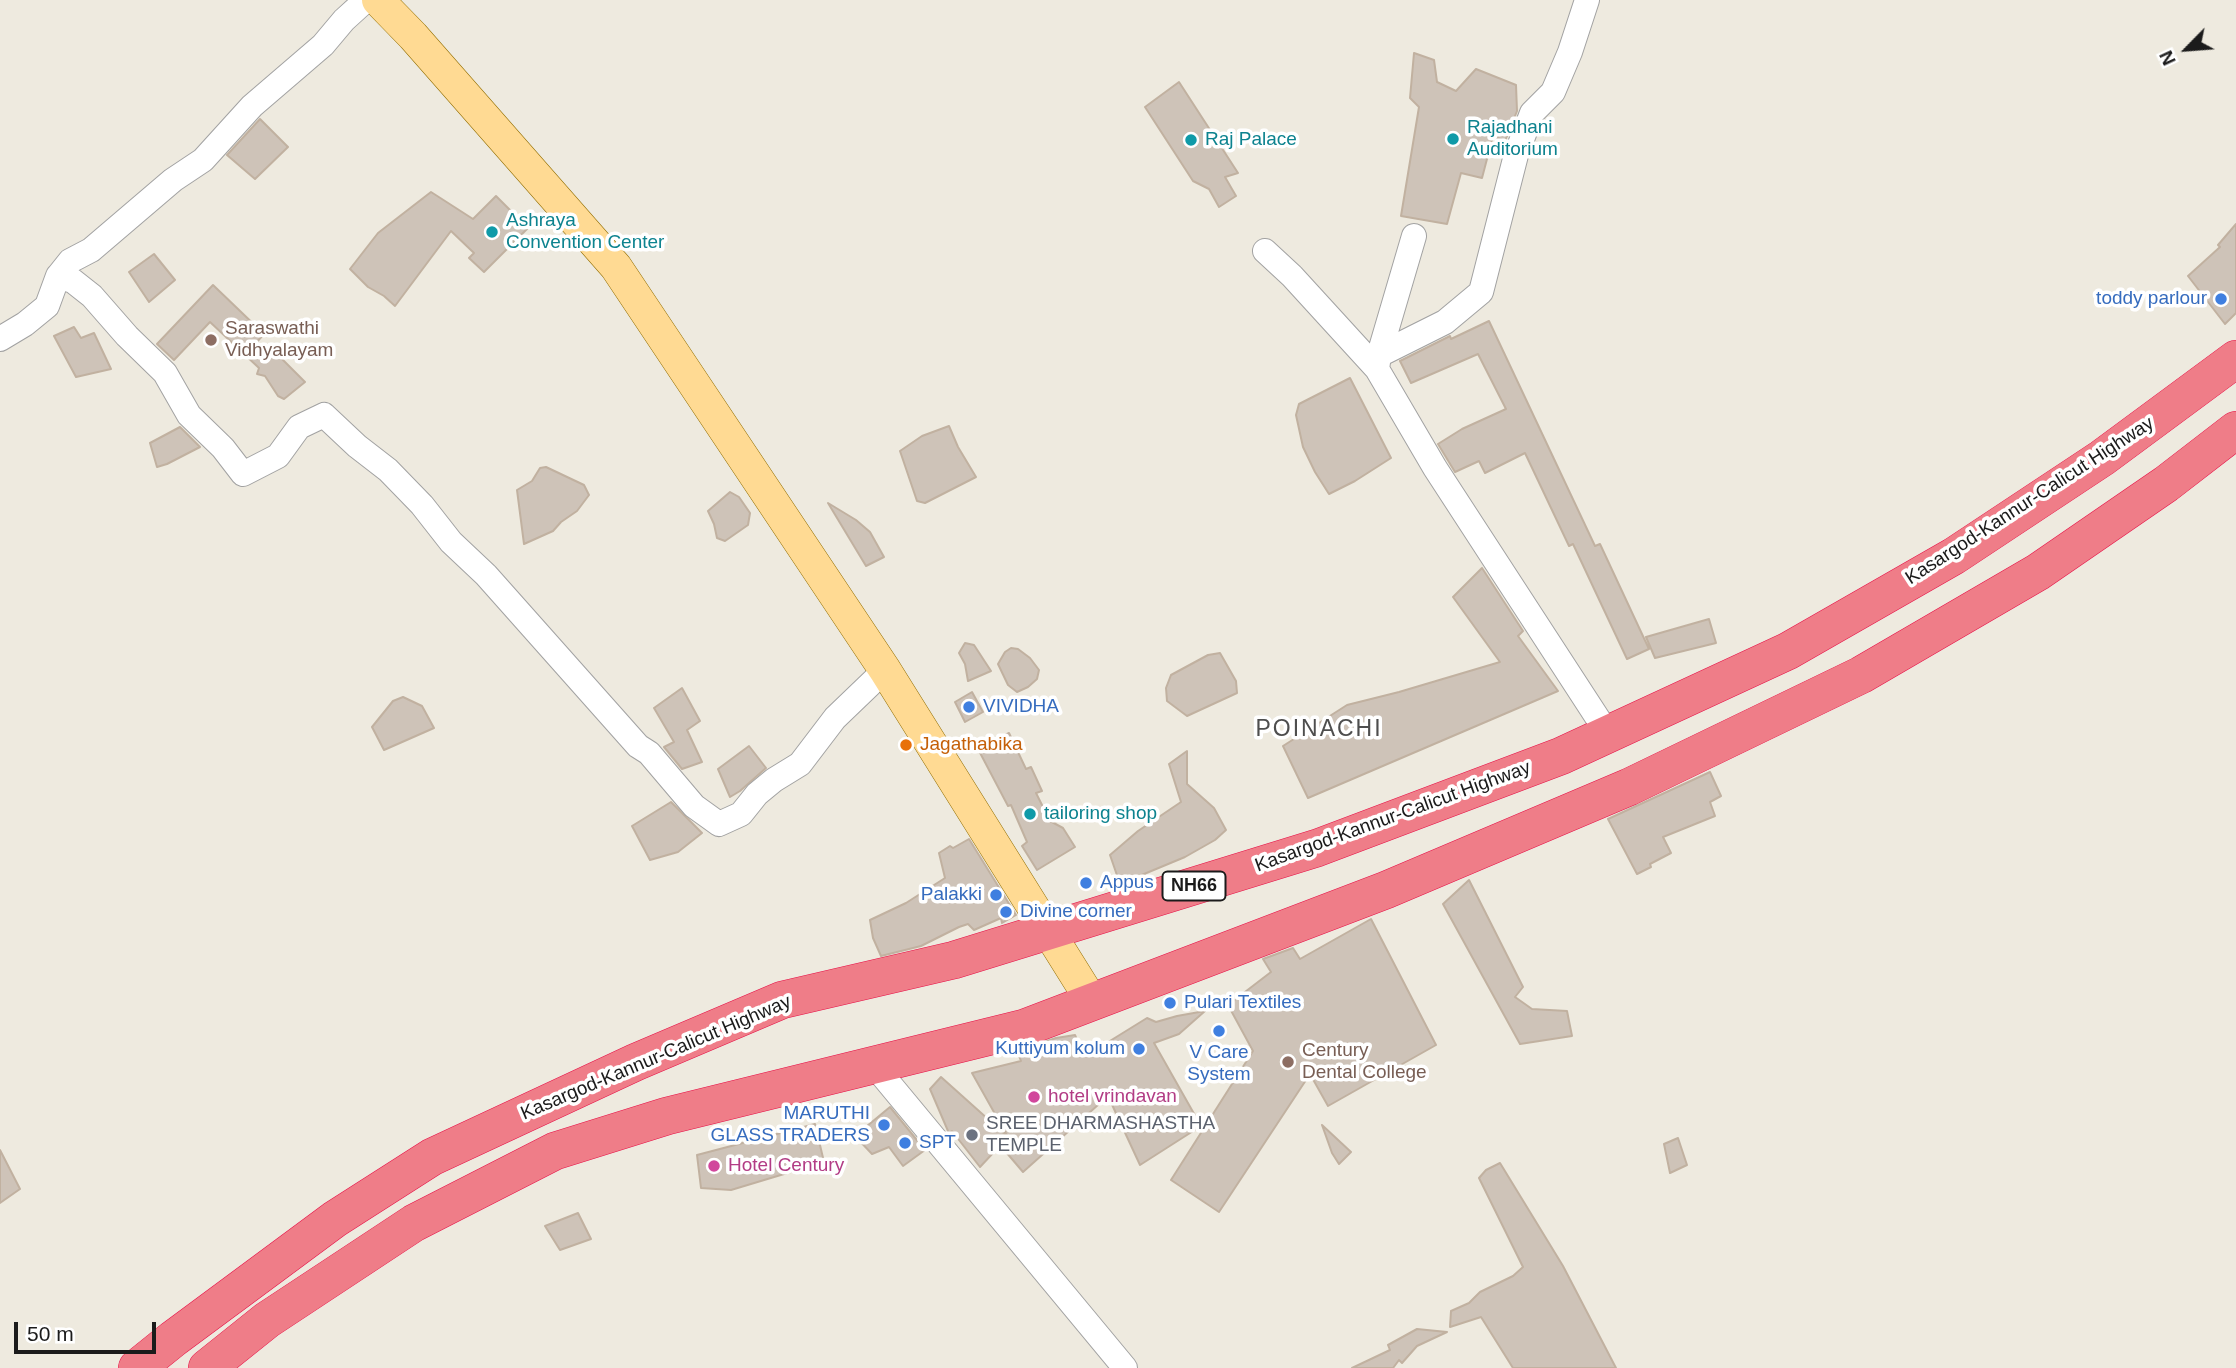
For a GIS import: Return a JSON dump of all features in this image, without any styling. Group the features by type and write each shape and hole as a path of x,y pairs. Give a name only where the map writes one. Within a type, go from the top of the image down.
{"highway":[{"name":"Kasargod-Kannur-Calicut Highway","path":"137,1368 335,1219 432,1157 636,1062 782,1000 954,960 1317,848 1561,756 1788,651 1954,556 2102,458 2236,359"},
{"path":"207,1368 267,1320 414,1223 555,1151 667,1116 1024,1028 1386,890 1629,787 1861,675 2038,572 2166,484 2236,430"}],"main road":[{"path":"378,0 413,36 616,267 885,670 1093,1003"}],"street":[{"path":"0,339 47,306 58,276 70,261 91,250 173,180 202,160 251,106 323,45 366,0"},
{"path":"1378,362 1445,322 1480,292 1516,155 1532,113 1553,92 1587,0"},
{"path":"1378,362 1413,236"},
{"path":"1265,251 1378,362 1435,468 1608,734"},
{"path":"58,276 73,281 93,296 127,336 166,373 189,415 223,448 243,474 278,456 299,427 324,415 388,470 422,505 451,542 486,575 638,746 649,752 694,806 719,824 741,814 774,779 800,764 835,718 885,670"},
{"path":"873,1064 1125,1368"}],"building":[{"name":"Rajadhani Auditorium","path":"1414,53 1434,60 1437,82 1456,91 1476,69 1516,85 1517,111 1505,141 1493,136 1482,178 1461,173 1447,224 1401,216 1419,107 1410,98"},
{"name":"Raj Palace","path":"1179,82 1238,173 1225,177 1236,196 1219,207 1209,189 1193,181 1145,107"},
{"path":"260,119 288,147 255,179 227,155"},
{"path":"431,192 473,219 496,196 528,228 484,272 469,258 474,253 451,231 395,306 368,287 350,269 378,233"},
{"name":"toddy parlour","path":"2236,224 2236,313 2225,324 2188,276 2220,247 2218,245"},
{"path":"154,254 175,280 149,302 129,272"},
{"name":"Saraswathi Vidhyalayam","path":"213,285 264,334 255,344 279,356 305,382 284,399 278,396 265,376 257,374 259,368 210,322 174,360 157,344"},
{"path":"1489,321 1595,546 1600,544 1649,649 1627,659 1573,544 1569,546 1525,453 1485,473 1479,461 1455,472 1438,444 1462,429 1506,409 1478,354 1411,383 1400,361 1450,336 1451,339"},
{"path":"74,327 81,338 94,333 111,369 76,377 54,336"},
{"path":"1350,378 1391,458 1329,494 1303,447 1296,415 1299,404"},
{"path":"949,426 976,477 925,503 917,501 900,451 922,436"},
{"path":"180,427 200,447 157,467 150,443"},
{"path":"546,467 584,485 589,495 577,511 553,531 524,544 517,490 532,481 540,468"},
{"path":"730,492 739,497 750,513 748,525 725,541 717,538 708,511"},
{"path":"828,503 870,532 884,557 866,566"},
{"path":"1482,568 1523,631 1518,636 1558,691 1308,798 1283,746 1347,705 1500,662 1453,597"},
{"path":"1709,619 1716,643 1655,658 1646,637"},
{"path":"965,643 974,645 991,671 968,681 965,664 959,653"},
{"path":"1011,648 1018,649 1030,658 1039,670 1037,679 1017,692 1008,685 998,664 1005,652"},
{"path":"1220,653 1236,681 1237,693 1187,716 1167,701 1166,688 1171,675 1208,655"},
{"path":"682,688 700,721 687,730 702,762 682,769 664,747 674,742 654,708"},
{"name":"VIVIDHA","path":"972,692 983,712 965,722 955,702"},
{"path":"403,697 422,706 434,728 384,750 372,727 393,701"},
{"path":"1009,733 1026,769 1031,767 1042,791 1036,793 1050,821 1063,828 1075,847 1037,870 1022,846 1027,842 1011,805 1008,806 978,749"},
{"path":"749,746 766,768 730,797 718,769"},
{"path":"1187,751 1187,784 1214,808 1226,830 1215,840 1185,857 1120,884 1110,855 1138,831 1181,802 1169,764"},
{"path":"1710,772 1721,796 1710,802 1715,816 1663,837 1671,853 1637,874 1608,819"},
{"path":"671,802 702,833 678,852 650,860 632,826"},
{"path":"969,839 1016,915 1002,923 1001,918 974,930 968,924 921,946 881,956 873,938 870,920 906,903 945,878 939,853"},
{"path":"1469,880 1523,987 1515,997 1532,1009 1567,1011 1572,1036 1520,1044 1443,904"},
{"path":"1371,919 1436,1045 1328,1106 1310,1074 1219,1212 1171,1180 1253,1051 1228,1005 1271,972 1263,959 1293,948 1300,959"},
{"path":"1205,1011 1179,1034 1154,1043 1201,1126 1140,1165 1108,1096 1023,1172 1006,1152 1013,1146 972,1073 1021,1061 1017,1051 1056,1038 1075,1035 1084,1057 1147,1018 1156,1022"},
{"name":"SREE DHARMASHASTHA TEMPLE","path":"941,1077 1008,1137 980,1167 952,1131 948,1131 930,1089"},
{"path":"890,1107 925,1150 903,1166 889,1147 872,1154 855,1136"},
{"path":"815,1124 824,1162 731,1190 701,1188 697,1155"},
{"path":"1322,1125 1351,1152 1339,1164 1332,1153"},
{"path":"1678,1138 1687,1165 1670,1173 1664,1144"},
{"path":"0,1150 20,1189 0,1203"},
{"path":"1500,1163 1563,1266 1616,1368 1513,1368 1481,1317 1450,1327 1451,1311 1469,1303 1480,1292 1513,1276 1523,1267 1479,1178 1486,1170"},
{"path":"578,1213 591,1239 560,1250 545,1226"},
{"path":"1417,1329 1447,1332 1417,1346 1402,1363 1399,1360 1393,1368 1352,1368 1390,1350 1388,1345"}],"place":[{"name":"Rajadhani Auditorium","path":"1453,139"},
{"name":"Raj Palace","path":"1191,140"},
{"name":"Ashraya Convention Center","path":"492,232"},
{"name":"toddy parlour","path":"2221,299"},
{"name":"Saraswathi Vidhyalayam","path":"211,340"},
{"name":"VIVIDHA","path":"969,707"},
{"name":"Jagathabika","path":"906,745"},
{"name":"tailoring shop","path":"1030,814"},
{"name":"Appus","path":"1086,883"},
{"name":"Palakki","path":"996,895"},
{"name":"Divine corner","path":"1006,912"},
{"name":"Pulari Textiles","path":"1170,1003"},
{"name":"V Care System","path":"1219,1031"},
{"name":"Kuttiyum kolum","path":"1139,1049"},
{"name":"Century Dental College","path":"1288,1062"},
{"name":"hotel vrindavan","path":"1034,1097"},
{"name":"MARUTHI GLASS TRADERS","path":"884,1125"},
{"name":"SREE DHARMASHASTHA TEMPLE","path":"972,1135"},
{"name":"SPT","path":"905,1143"},
{"name":"Hotel Century","path":"714,1166"}],"district":[{"name":"POINACHI","path":"1319,730"}]}
